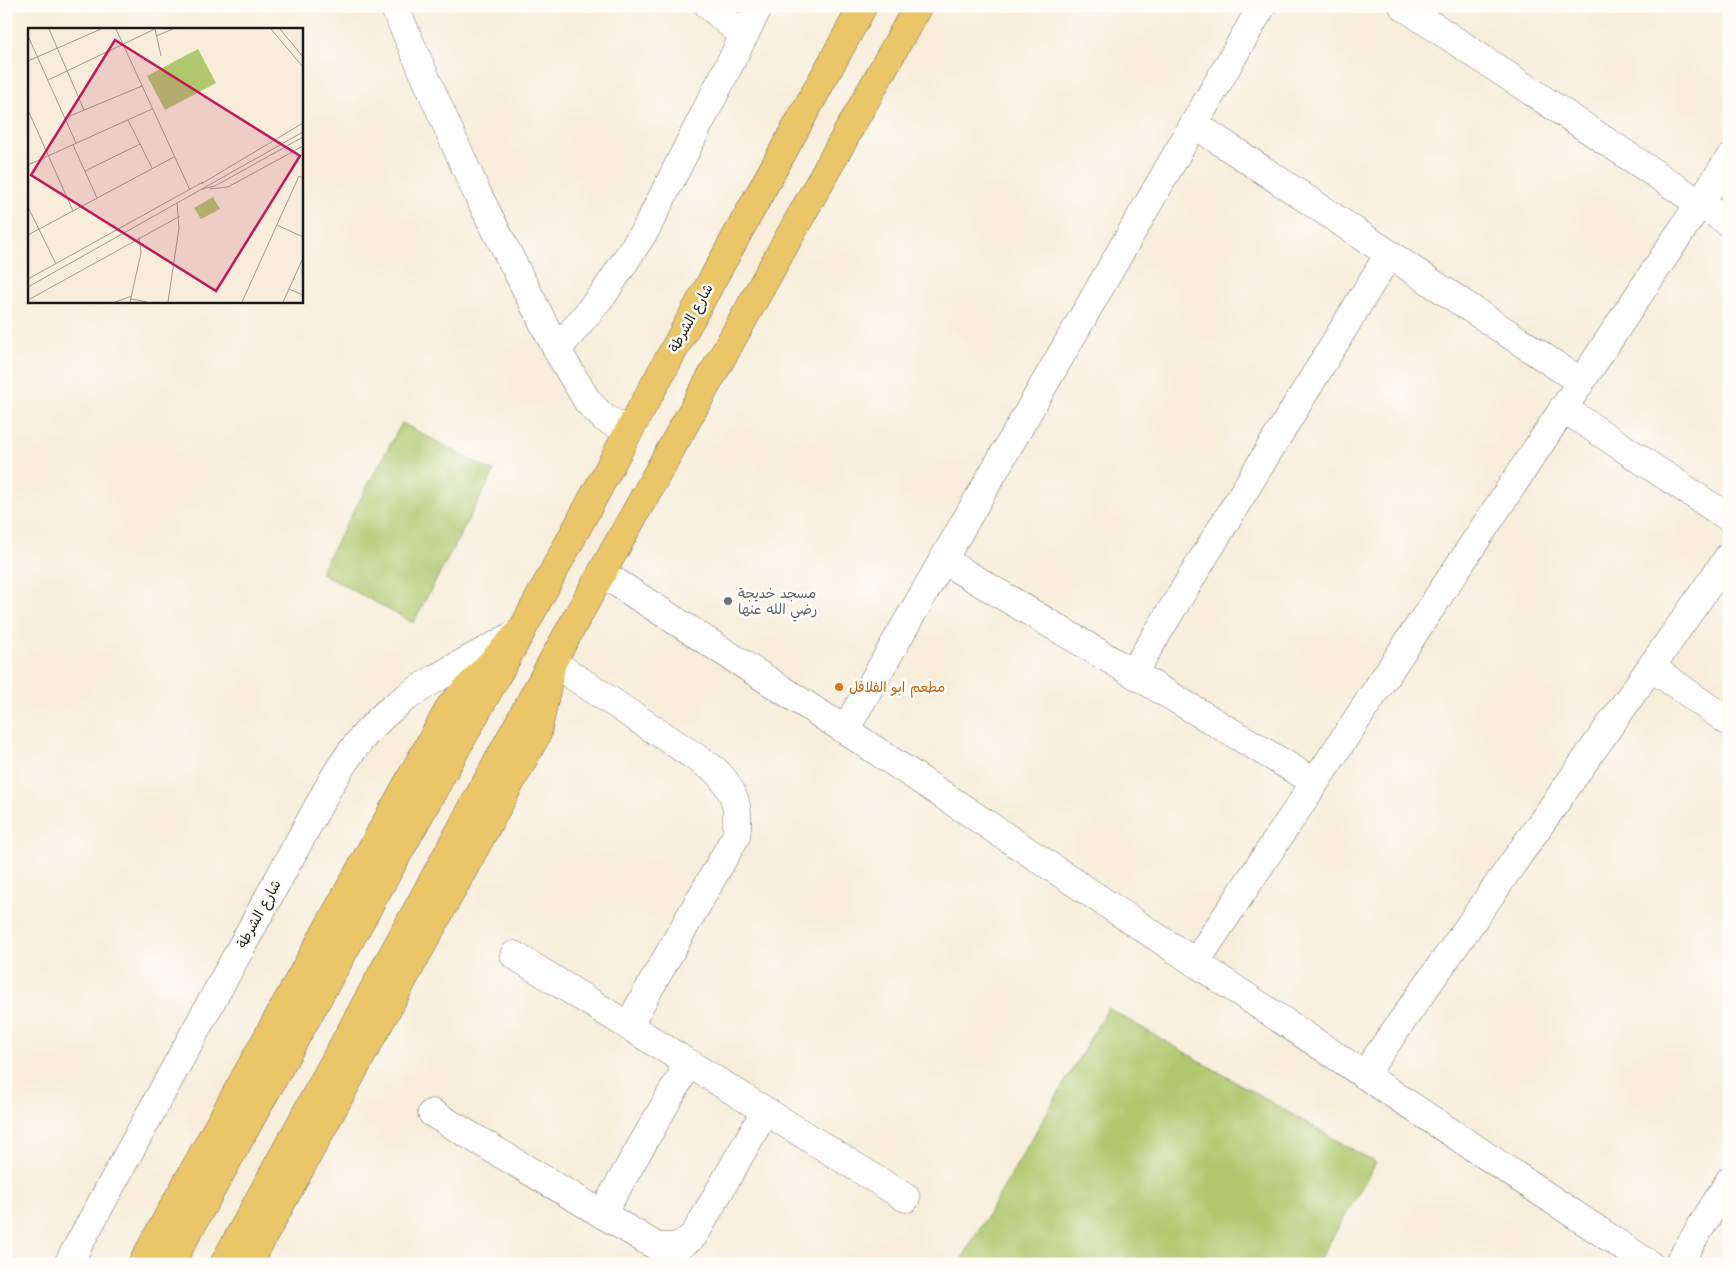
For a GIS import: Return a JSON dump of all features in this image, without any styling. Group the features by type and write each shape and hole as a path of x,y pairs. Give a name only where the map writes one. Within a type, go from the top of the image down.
{"main road":[{"name":"شارع الشرطة","path":"170,1264 184,1235 522,630 628,431 863,6"},
{"path":"234,1260 537,734 552,662 603,574 913,9"},
{"path":"142,1264 450,707 522,630"}],"street":[{"path":"394,6 475,189 557,350 588,402 604,418 628,431"},
{"path":"709,6 744,36"},
{"path":"557,350 605,292 646,229 759,6"},
{"path":"845,730 1262,6"},
{"path":"1403,6 1729,222"},
{"path":"1194,124 1581,382"},
{"path":"1196,963 1729,159"},
{"path":"1133,673 1389,254"},
{"path":"1563,408 1729,518"},
{"path":"1364,1075 1729,556"},
{"path":"943,560 1315,782"},
{"path":"603,574 845,730 1649,1264"},
{"name":"شارع الشرطة","path":"68,1264 349,753 371,727 396,704 522,630"},
{"path":"552,662 715,770 728,782 736,799 739,818 736,836 628,1026"},
{"path":"1651,667 1729,722"},
{"path":"514,954 906,1198"},
{"path":"602,1214 689,1063"},
{"path":"432,1113 656,1246 677,1247 686,1243 695,1234 765,1111"},
{"path":"1678,1264 1729,1181"}],"green space":[{"path":"402,423 494,472 413,623 320,572"},
{"path":"1108,1008 1376,1163 1317,1264 959,1264"}],"place":[{"name":"مسجد خديجة رضي الله عنها","path":"728,601"},
{"name":"مطعم ابو الفلافل","path":"839,687"}]}
